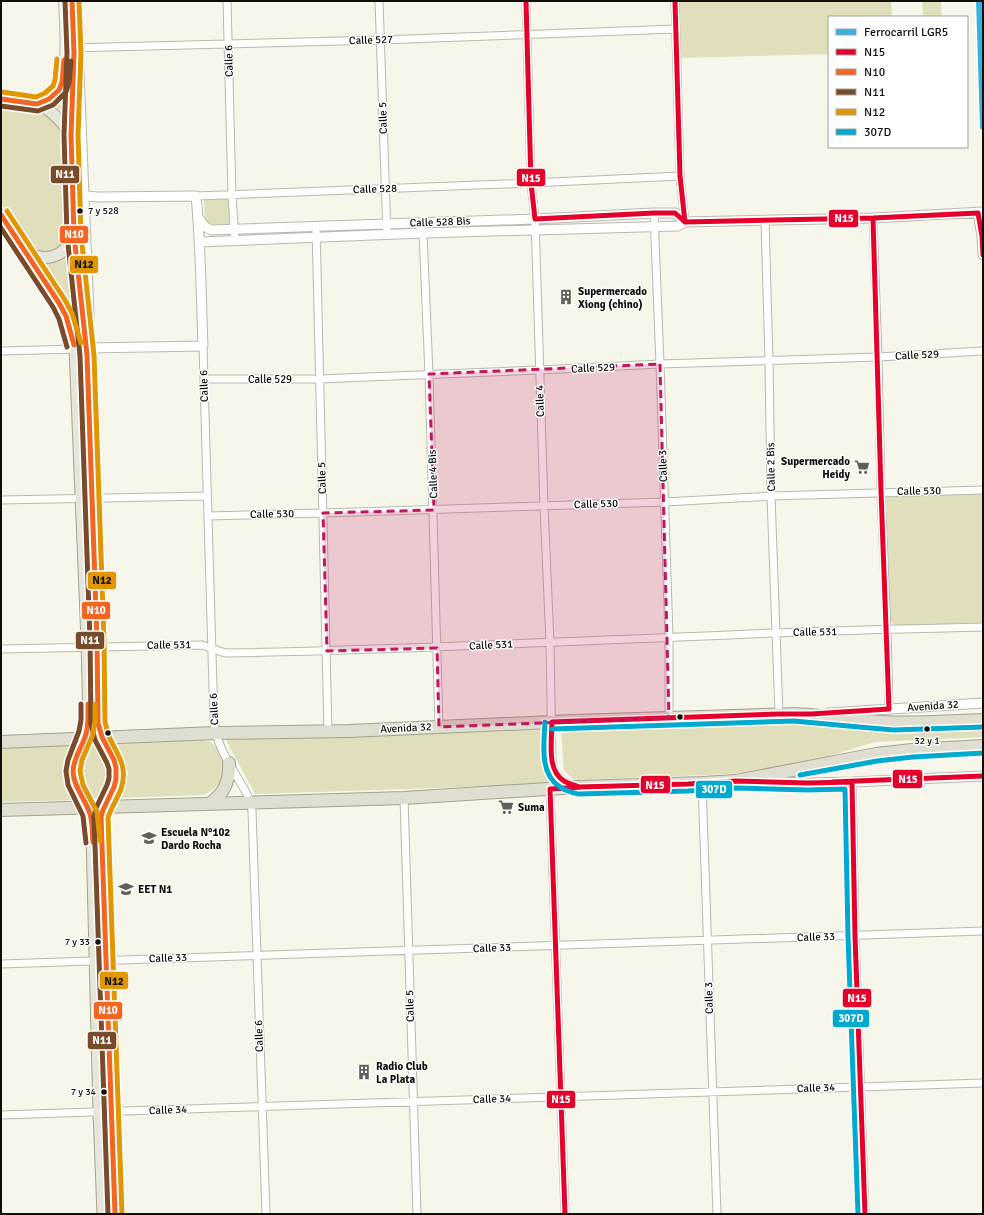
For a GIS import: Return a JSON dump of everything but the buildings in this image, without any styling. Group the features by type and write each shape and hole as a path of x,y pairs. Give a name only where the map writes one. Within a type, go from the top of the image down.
{"highway":[{"name":"Avenida 32","path":"1,742 102,737 328,731 779,714 811,714 894,722 983,720"},
{"path":"1,810 404,798 579,787 736,781 876,754 912,750 983,746"},
{"path":"209,804 218,797 225,788 229,776 229,763"}],"main road":[{"path":"37,104 49,99 59,90 71,50 64,1"},
{"path":"72,1 72,189 74,235 87,348 92,498 92,647 89,724 85,738 74,762 73,772 77,789 91,818 112,1111 115,1214"},
{"path":"1,99 37,104 56,117 71,135"},
{"path":"1,215 66,316 75,349 81,498 98,723 102,737 111,752 116,768 114,787 104,807 101,817 99,1112 103,1214"},
{"path":"26,252 42,258 50,257 58,254 68,246 74,235"}],"street":[{"name":"Calle 6","path":"227,1 232,195 235,240"},
{"name":"Calle 5","path":"379,1 387,235"},
{"name":"Calle 4","path":"526,1 531,183 535,219 539,370 550,642 552,762 553,768 561,779 579,787"},
{"path":"676,1 680,176 685,222"},
{"name":"Calle 527","path":"71,50 676,29"},
{"path":"71,50 79,64 80,71 90,312 89,339 87,348"},
{"name":"Calle 528","path":"72,189 85,196 98,198 196,196 680,176"},
{"name":"Calle 6","path":"196,196 200,242 213,716 215,733 218,742 245,790 250,803 252,818 266,1214"},
{"name":"Calle 528 Bis","path":"198,216 202,225 211,230 535,219 654,213 675,213 685,222"},
{"name":"Calle 3","path":"654,213 665,502 669,637 669,718"},
{"path":"980,213 983,255"},
{"name":"Calle 528 Bis","path":"200,242 423,233 678,226 685,222 873,218 980,213"},
{"path":"873,218 881,492 887,630 888,709"},
{"name":"Calle 2 Bis","path":"764,220 769,361 771,496 779,714"},
{"name":"Calle 4 Bis","path":"418,223 423,233 429,374 439,727"},
{"name":"Calle 5","path":"316,226 315,237 328,731"},
{"path":"1,351 203,346"},
{"name":"Calle 529","path":"204,379 319,379 660,364 878,357 983,351"},
{"name":"Calle 530","path":"208,516 434,510 665,502 771,496 983,490"},
{"path":"1,500 208,496"},
{"name":"Calle 531","path":"1,649 202,645 227,653 327,651 437,648 776,633 983,627"},
{"name":"Avenida 32","path":"811,714 983,703"},
{"path":"736,781 808,783 983,776"},
{"path":"852,782 855,936 865,1214"},
{"name":"Calle 3","path":"702,783 717,1214"},
{"path":"550,789 566,1214"},
{"name":"Calle 5","path":"404,798 416,1214"},
{"name":"Calle 33","path":"1,964 983,931"},
{"name":"Calle 34","path":"1,1115 983,1083"}],"highlighted area":[{"path":"660,364 669,718 439,727 437,648 327,651 323,513 434,510 429,374"}],"shaded area":[{"path":"676,1 891,1 892,16 828,16 828,54 678,58"},
{"path":"922,1 941,1 942,16 923,16"},
{"path":"69,60 65,113 50,102"},
{"path":"1,104 39,110 54,119 66,134 70,235 59,249 44,254 32,251 1,204"},
{"path":"231,198 233,224 210,226 205,222 204,200"},
{"path":"70,248 78,338 69,310 38,260"},
{"path":"979,493 983,495 983,623 899,627 893,624 890,619 886,498 888,495"},
{"path":"799,718 983,724 983,737 875,742 777,772 574,780 564,770 561,729"},
{"path":"546,728 548,769 559,784 255,794 226,740 227,737"},
{"path":"200,739 209,741 217,747 222,754 224,762 222,779 217,786 210,791 202,795 114,798 125,776 126,764 124,757 114,742"},
{"path":"76,742 67,757 64,771 68,785 77,800 1,802 1,745"},
{"path":"100,744 107,753 109,759 111,776 109,788 101,798 90,799 80,791 76,774 78,757 88,745"}],"rail line":[{"name":"LGR5","path":"979,1 983,127"}],"transit line":[{"name":"N11","path":"65,1 67,53 64,135 67,235 80,356 90,640 91,724 95,740 109,769 107,785 96,808 94,817 108,1214"},
{"name":"N10","path":"72,1 74,53 71,135 74,235 87,355 97,640 98,723 102,737 114,760 116,768 114,787 101,817 115,1214"},
{"name":"N12","path":"79,1 81,53 78,135 81,235 94,355 104,640 105,722 108,734 123,766 123,781 121,789 108,818 122,1214"},
{"name":"N15","path":"526,1 531,183 535,219 675,213 685,222 873,218 978,213 982,236 983,255"},
{"name":"N15","path":"675,1 680,176 685,222"},
{"name":"N12","path":"2,92 36,97 45,93 53,86 57,59"},
{"name":"N10","path":"1,99 37,104 49,99 59,90 62,82 64,60"},
{"name":"N11","path":"1,106 38,111 53,105 66,92 69,83 71,61"},
{"name":"N12","path":"7,211 65,300 72,313 81,343"},
{"name":"N10","path":"1,215 59,303 66,316 74,345"},
{"name":"N15","path":"852,782 808,783 736,781 579,787 564,781 558,776 552,762 551,737 552,722 811,714 889,709 873,218"},
{"name":"N11","path":"1,228 53,307 59,319 67,347"},
{"name":"N11","path":"81,704 79,731 68,760 66,771 68,785 83,816 86,843"},
{"name":"N10","path":"88,704 87,729 73,767 73,772 78,789 90,814 93,842"},
{"name":"N12","path":"95,704 93,734 82,760 80,771 83,785 97,812 100,841"},
{"name":"307D","path":"552,729 794,721 894,730 983,727"},
{"name":"307D","path":"545,722 544,758 549,774 553,781 562,788 578,794 736,788 808,790 845,789 848,936 858,1214"},
{"name":"307D","path":"800,775 877,761 913,757 983,753"},
{"name":"N15","path":"832,782 983,776"},
{"name":"N15","path":"852,782 855,936 865,1214"},
{"name":"N15","path":"565,1214 550,789 583,787"}],"place":[{"name":"7 y 528","path":"80,211"},
{"name":"Supermercado Xiong (chino)","path":"566,297"},
{"name":"Supermercado Heidy","path":"862,467"},
{"name":"32 y 1","path":"927,729"},
{"name":"Suma","path":"506,807"},
{"name":"Escuela N°102 Dardo Rocha","path":"149,838"},
{"name":"EET N1","path":"126,889"},
{"name":"7 y 33","path":"98,942"},
{"name":"Radio Club La Plata","path":"364,1072"},
{"name":"7 y 34","path":"104,1092"}]}
